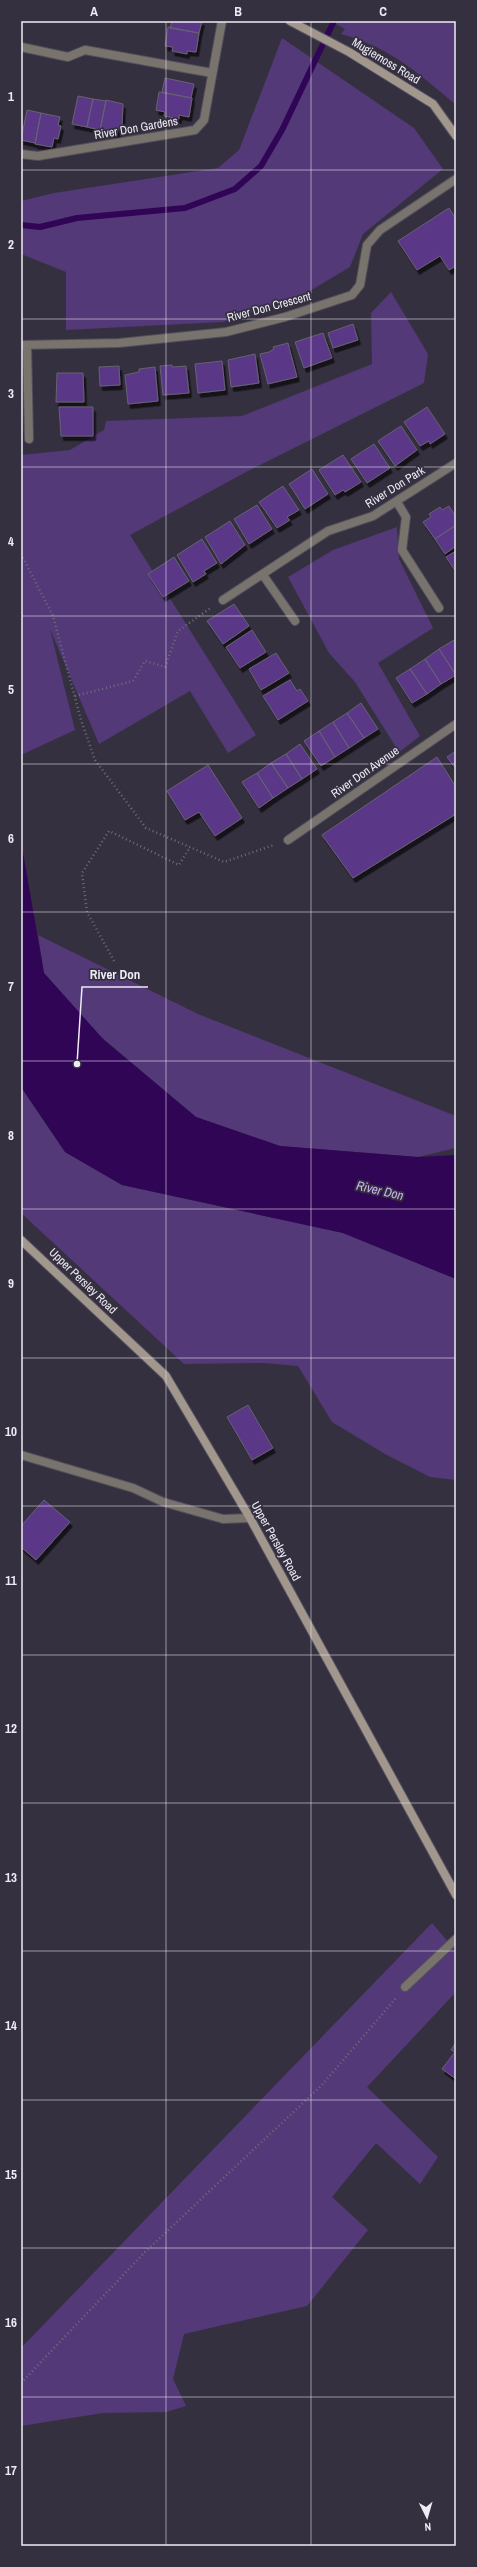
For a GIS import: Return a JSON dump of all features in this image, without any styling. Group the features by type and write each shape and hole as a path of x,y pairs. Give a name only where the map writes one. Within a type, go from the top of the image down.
{"street":[{"name":"River Don Gardens","path":"21,154 38,156 195,130 204,120 222,21"},
{"name":"Mugiemoss Road","path":"291,22 349,52 432,104 456,136"},
{"path":"21,47 68,57 86,50 212,73"},
{"name":"River Don Crescent","path":"29,439 24,345 119,343 226,332 285,317 352,295 360,285 367,245 380,230 456,179"},
{"name":"River Don Park","path":"223,600 328,531 374,516 456,463"},
{"path":"397,502 406,517 402,550 439,608"},
{"path":"263,575 295,621"},
{"name":"River Don Avenue","path":"288,840 456,724"},
{"name":"Upper Persley Road","path":"21,1240 166,1376 250,1518 456,1895"},
{"path":"21,1455 133,1488 163,1502 223,1519 250,1518"},
{"path":"405,1988 456,1940"}],"path":[{"path":"21,554 53,616 75,696 95,760 146,828 224,862 288,840"},
{"path":"75,696 133,682 145,661 165,667 178,631 223,600"},
{"path":"114,961 88,912 82,873 109,831 179,865 190,847"},
{"path":"21,2383 145,2252 322,2085 405,1988"}],"shaded area":[{"path":"331,21 456,21 456,105 403,62 375,46 341,34 345,29"},
{"path":"282,38 414,128 443,169 363,234 350,267 303,295 223,322 66,330 66,272 21,254 21,201 54,193 218,168 239,150"},
{"path":"391,292 428,354 424,383 248,471 130,535 256,735 228,753 190,691 99,744 50,629 75,730 21,755 21,455 70,450 104,430 106,421 242,416 372,364 371,313"},
{"path":"397,527 399,559 433,628 378,663 420,736 399,752 355,682 329,653 288,577 333,550"},
{"path":"38,935 198,1014 456,1116 456,1148 418,1157 280,1146 196,1117 99,1035 44,973"},
{"path":"21,1087 65,1152 122,1185 343,1233 456,1279 456,1480 430,1477 385,1454 332,1422 298,1366 263,1363 184,1364 21,1213"},
{"path":"432,1923 456,1951 456,1992 367,2087 438,2157 420,2184 376,2143 332,2197 368,2230 307,2306 184,2334 173,2379 186,2406 166,2412 103,2413 21,2426 21,2348"}],"water":[{"name":"River Don","path":"21,841 44,973 104,1040 196,1117 280,1146 418,1157 456,1155 456,1279 343,1233 122,1185 65,1152 21,1087"}],"building":[{"path":"172,21 202,21 199,33 170,28"},
{"path":"168,27 199,33 196,52 187,51 187,54 172,51 173,47 165,46"},
{"path":"165,78 194,84 191,98 162,92"},
{"path":"159,92 192,98 189,117 179,115 179,119 164,116 165,112 156,110"},
{"path":"78,96 93,99 87,127 72,124"},
{"path":"93,99 106,101 100,130 87,127"},
{"path":"106,100 123,104 122,126 119,125 117,134 100,131"},
{"path":"27,110 41,113 35,143 21,140"},
{"path":"41,113 60,117 58,125 61,126 58,139 54,138 52,147 35,144"},
{"path":"449,208 456,219 456,266 449,270 440,256 417,270 398,241"},
{"path":"353,324 358,340 333,348 328,333"},
{"path":"323,333 332,358 304,368 295,342"},
{"path":"288,343 297,377 268,384 260,354 269,352 274,349 273,347"},
{"path":"255,354 259,383 231,387 228,360"},
{"path":"222,361 225,390 198,393 195,364"},
{"path":"172,365 172,367 186,366 189,393 163,395 160,366"},
{"path":"119,366 120,385 100,386 99,367"},
{"path":"155,367 158,401 128,404 125,375 139,372 139,369"},
{"path":"57,373 83,373 84,402 56,402"},
{"path":"59,407 93,407 93,436 61,436"},
{"path":"427,407 445,434 430,444 429,441 420,446 404,422"},
{"path":"401,426 417,450 395,466 378,441"},
{"path":"374,444 390,468 367,483 351,459"},
{"path":"343,455 361,482 345,492 343,490 335,495 319,470"},
{"path":"312,469 328,494 305,509 289,484"},
{"path":"283,486 299,510 287,517 290,520 277,528 259,502"},
{"path":"257,505 272,529 249,544 234,519"},
{"path":"449,506 456,517 456,525 435,539 423,522 431,517 429,514 440,507 442,510"},
{"path":"230,521 245,545 221,564 205,537"},
{"path":"456,525 456,546 445,554 435,539"},
{"path":"202,539 217,563 204,571 206,574 193,582 177,555"},
{"path":"456,551 456,572 446,557"},
{"path":"174,557 189,581 163,597 148,574"},
{"path":"234,604 249,626 223,644 207,621"},
{"path":"252,630 266,652 240,668 226,647"},
{"path":"454,640 456,644 456,675 439,649"},
{"path":"439,649 456,675 441,684 425,659"},
{"path":"276,653 289,673 261,690 249,669"},
{"path":"425,659 441,684 427,694 410,669"},
{"path":"410,669 427,694 412,703 396,678"},
{"path":"290,680 297,691 300,689 308,701 278,720 263,696"},
{"path":"361,703 378,729 364,738 347,713"},
{"path":"347,713 364,738 349,748 333,722"},
{"path":"333,722 349,748 335,757 319,731"},
{"path":"319,731 335,757 321,766 304,741"},
{"path":"300,744 317,769 302,779 286,754"},
{"path":"456,751 456,769 447,757"},
{"path":"286,754 302,779 288,788 271,763"},
{"path":"437,757 456,787 456,814 353,878 322,835"},
{"path":"271,763 288,788 273,798 257,773"},
{"path":"208,765 242,818 215,836 199,812 185,820 167,791"},
{"path":"257,773 273,798 259,808 242,782"},
{"path":"248,1405 273,1448 252,1460 227,1417"},
{"path":"44,1500 70,1522 36,1560 21,1547 21,1526"},
{"path":"456,2042 456,2079 442,2069 455,2052 451,2050"}],"waterway":[{"path":"21,225 40,227 77,218 185,208 235,189 261,166 282,130 334,21"}],"place":[{"name":"River Don","path":"77,1064"}]}
